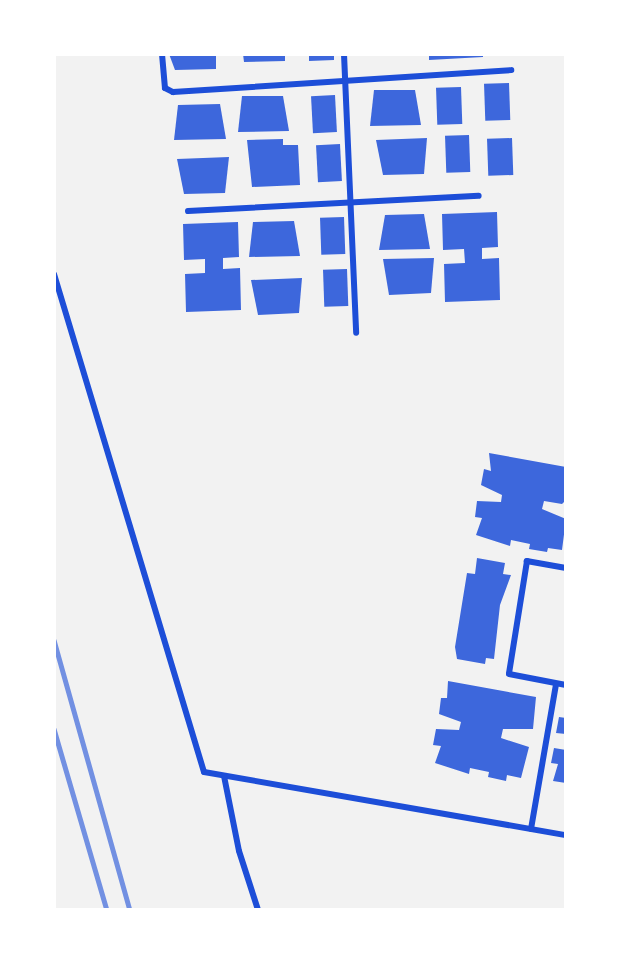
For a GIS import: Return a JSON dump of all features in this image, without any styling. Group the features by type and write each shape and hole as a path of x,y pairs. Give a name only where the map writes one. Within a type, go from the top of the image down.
{"street":[{"path":"162,54 165,88 173,92 345,78 511,70"},
{"path":"344,54 356,333"},
{"path":"188,211 479,196"},
{"path":"54,274 204,772 566,835"},
{"path":"566,568 526,561 509,674 566,685"},
{"path":"531,829 556,684"},
{"path":"224,776 239,851 258,910"}],"building":[{"path":"169,54 216,54 216,69 175,70"},
{"path":"243,54 285,54 285,61 244,62"},
{"path":"309,54 334,54 334,60 309,61"},
{"path":"429,54 483,54 483,57 429,60"},
{"path":"509,83 510,120 485,121 484,84"},
{"path":"461,87 462,124 437,125 436,88"},
{"path":"374,90 415,90 421,125 370,126"},
{"path":"335,95 337,132 313,133 311,96"},
{"path":"242,96 283,96 289,131 238,132"},
{"path":"220,104 226,139 174,140 178,105"},
{"path":"469,135 470,172 446,173 445,136"},
{"path":"427,138 424,174 383,175 376,140"},
{"path":"512,138 513,175 488,176 487,139"},
{"path":"283,139 283,145 298,145 300,185 252,187 247,140"},
{"path":"340,144 342,181 318,182 316,145"},
{"path":"229,157 225,193 184,194 177,159"},
{"path":"497,212 498,247 482,248 482,259 499,258 500,300 445,302 444,264 465,263 464,249 443,250 442,214"},
{"path":"424,214 430,249 379,250 385,215"},
{"path":"344,217 345,254 321,255 320,218"},
{"path":"294,221 300,256 249,257 253,222"},
{"path":"238,222 239,257 223,258 223,269 240,268 241,310 186,312 185,274 205,273 205,259 184,260 183,224"},
{"path":"434,258 431,293 389,295 383,259"},
{"path":"347,269 348,306 324,307 323,270"},
{"path":"302,278 299,313 258,315 251,280"},
{"path":"489,453 566,467 566,500 562,504 544,501 542,509 566,519 562,550 548,548 547,552 529,549 530,544 511,540 510,546 476,535 482,518 475,517 477,501 501,502 502,495 481,485 484,469 491,471"},
{"path":"477,558 505,563 503,574 511,575 500,605 494,659 486,658 485,664 457,659 455,647 467,573 475,574"},
{"path":"448,681 536,697 533,729 503,729 501,738 529,747 521,778 507,775 506,781 488,777 489,772 470,768 469,774 435,763 441,746 433,745 436,729 459,730 461,722 439,714 441,698 447,698"},
{"path":"559,717 566,718 566,734 556,733"},
{"path":"554,748 566,750 566,783 553,781 558,764 551,763"}],"railway":[{"path":"54,640 130,910"},
{"path":"54,729 107,910"}]}
